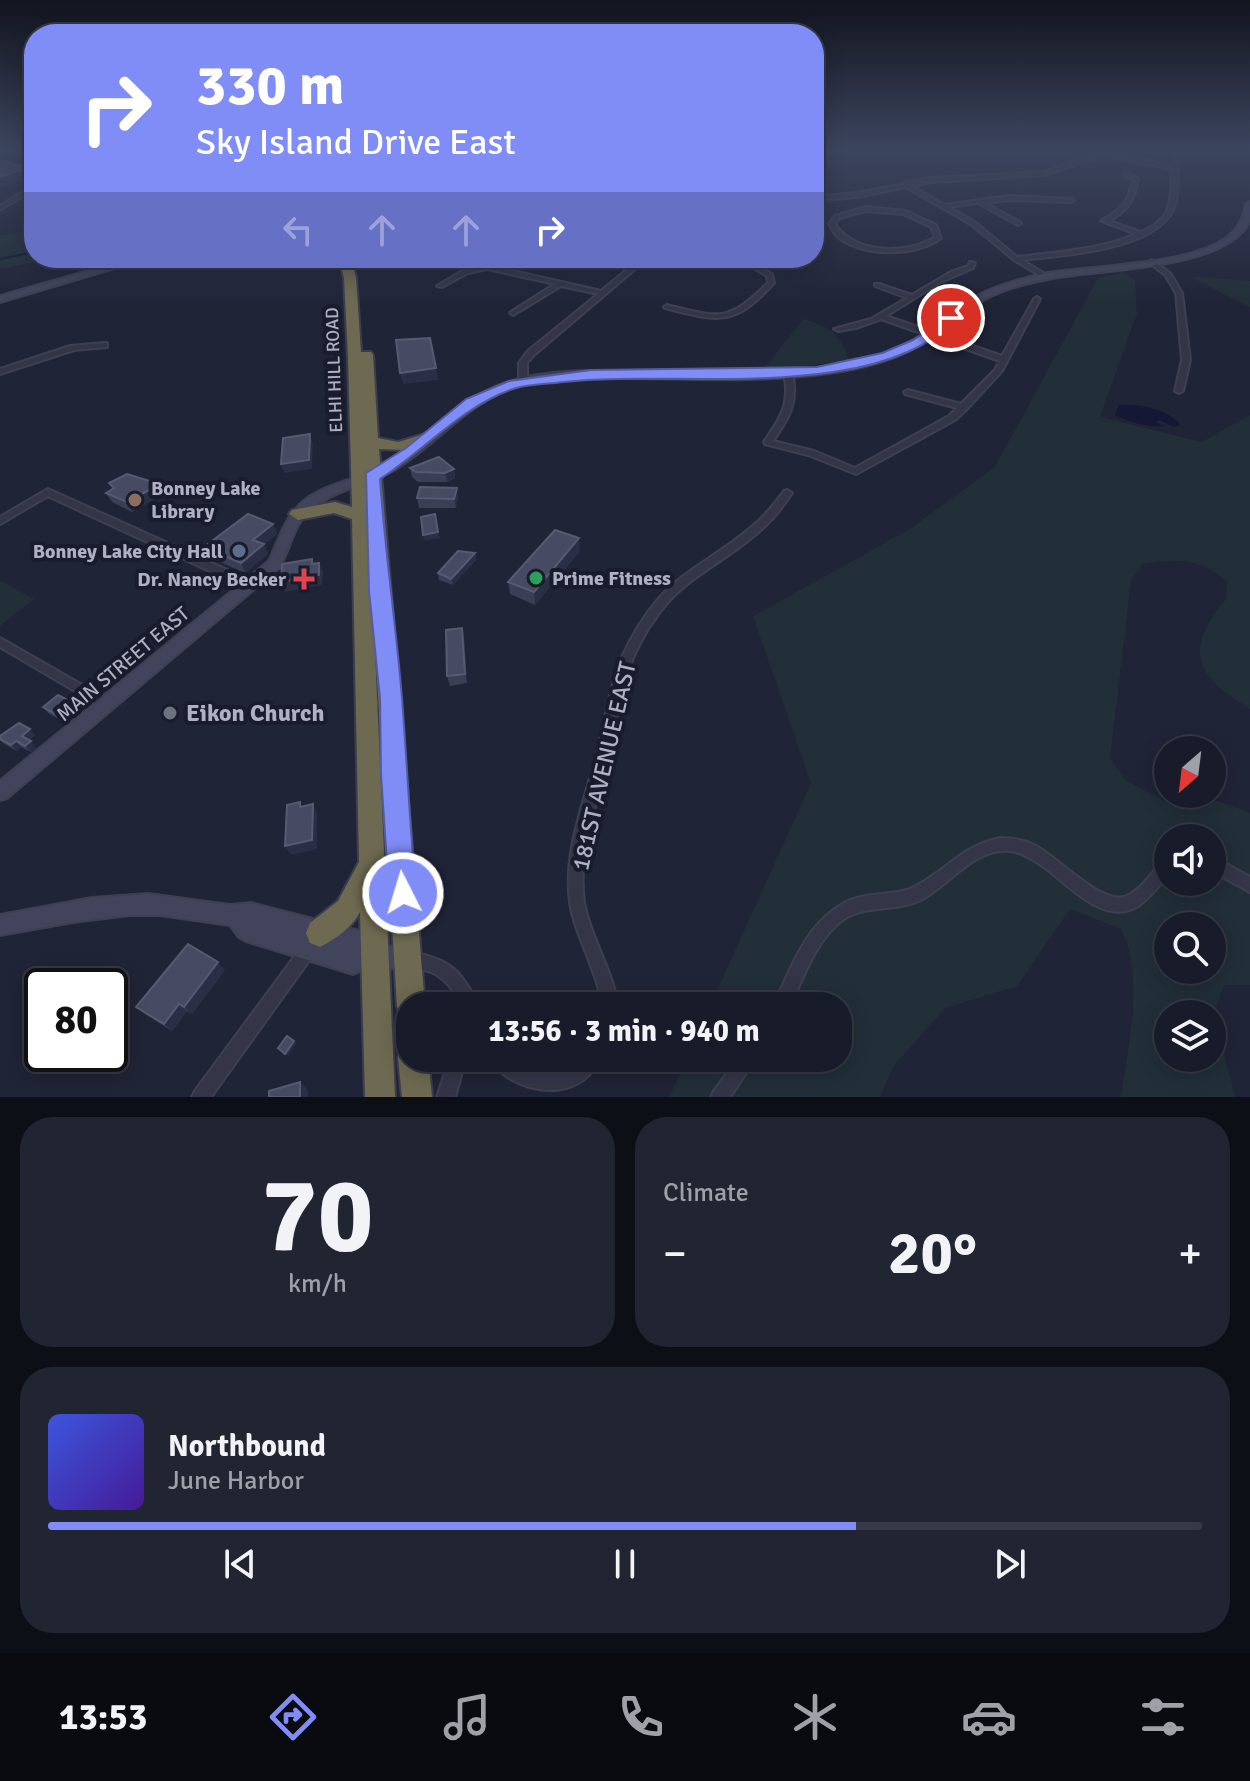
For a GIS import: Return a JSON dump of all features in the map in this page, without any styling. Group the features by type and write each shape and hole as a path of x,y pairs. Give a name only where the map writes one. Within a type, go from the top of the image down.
{"highway":[{"name":"ELHI HILL ROAD","path":"346,268 365,478"},
{"name":"ELHI HILL ROAD","path":"359,268 369,388 365,478"},
{"path":"369,439 383,446 398,447 428,438"},
{"path":"365,478 359,515 380,1097"},
{"path":"365,478 391,698 393,774 410,992"},
{"path":"298,514 335,507 359,515"},
{"path":"314,941 347,910 370,868"},
{"path":"414,1072 417,1097"}],"street":[{"path":"847,201 858,210 911,214 931,223 939,234 928,245 906,250 854,243 837,234 832,224 840,214 858,210"},
{"path":"936,201 981,228 1016,259 1046,277"},
{"path":"945,206 977,201"},
{"path":"978,201 1018,223"},
{"path":"1130,201 1120,213 1104,221 1141,234"},
{"path":"1016,259 1092,248 1141,234 1157,225 1172,209 1173,201"},
{"name":"MAIN STREET EAST","path":"0,792 274,564 298,514 321,494 365,478 428,438 471,402 523,382 591,375 788,374 863,363 899,351 928,335 983,296 1046,277 1195,254 1230,239 1247,222 1250,204"},
{"path":"1152,262 1168,274 1179,293 1186,360 1179,391"},
{"path":"838,329 860,328 944,277 971,267 972,263"},
{"path":"0,299 109,268"},
{"path":"440,286 466,271 482,268"},
{"path":"492,268 602,293"},
{"path":"523,382 526,358 633,268"},
{"path":"667,307 708,317 734,316 745,310 771,283 770,275 756,268"},
{"path":"513,313 561,283"},
{"path":"877,285 911,297"},
{"path":"788,374 792,389 790,407 768,442 811,453 856,471 886,451 943,425 964,407 1005,360 1037,299"},
{"path":"881,317 1005,360"},
{"path":"0,372 73,348 104,345"},
{"path":"908,392 964,407"},
{"path":"0,521 48,492 250,585"},
{"name":"181ST AVENUE EAST","path":"609,992 580,914 576,885 584,830 623,670 645,626 677,586 755,533 787,493"},
{"path":"0,642 106,704"},
{"path":"789,992 813,943 838,914 858,903 915,895 988,846 1016,845 1036,852 1057,864 1090,896 1115,906 1134,900 1154,879"},
{"path":"1226,871 1250,885"},
{"path":"0,925 81,911 149,904 203,909 237,918 246,930 314,941 353,963 374,954 433,963 450,972 464,992"},
{"path":"201,1097 314,941"},
{"path":"446,1097 454,1072"},
{"path":"515,1072 549,1085 573,1077 578,1072"},
{"path":"720,1097 738,1072"}],"shaded area":[{"path":"24,232 24,264 0,269 0,235"},
{"path":"1123,272 1135,280 1137,313 1100,417 1202,442 1250,415 1250,709 1217,685 1201,661 1200,647 1204,633 1227,598 1227,582 1198,564 1165,561 1142,564 1131,580 1110,758 1125,780 1154,796 1154,808 1226,808 1226,804 1250,813 1250,985 1224,985 1218,1000 1154,1000 1154,1072 1226,1072 1226,1061 1235,1097 1121,1097 1133,1012 1128,947 1121,929 1070,909 1017,986 945,1008 893,1067 880,1097 669,1097 681,1072 852,1072 852,992 716,992 811,783 753,616 910,529 995,467 1098,278"},
{"path":"1189,276 1250,281 1250,307"},
{"path":"803,319 833,332 849,361 763,370"},
{"path":"0,582 34,599 0,626"}],"water":[{"path":"1119,405 1152,408 1169,415 1180,425 1174,427 1160,420 1156,422 1164,426 1132,422 1115,415"}],"building":[{"path":"430,338 436,368 400,373 396,340"},
{"path":"310,434 309,460 281,464 283,438"},
{"path":"439,457 454,469 445,473 416,472 410,468"},
{"path":"127,474 153,482 150,484 155,487 127,502 106,493 114,488 109,483"},
{"path":"420,487 457,488 454,499 417,498"},
{"path":"248,514 273,524 253,540 264,544 241,563 204,547"},
{"path":"435,514 438,532 423,535 421,517"},
{"path":"555,530 579,538 534,592 508,582"},
{"path":"458,551 475,553 451,579 438,573"},
{"path":"312,559 312,564 319,563 319,575 281,582 282,564"},
{"path":"462,628 465,674 447,676 446,630"},
{"path":"58,695 73,703 57,715 43,707"},
{"path":"19,723 30,729 22,736 31,741 25,746 16,741 11,745 0,739 0,736"},
{"path":"300,802 300,807 313,804 312,840 285,846 287,805"},
{"path":"188,944 218,962 184,1007 179,1004 164,1024 136,1007"},
{"path":"287,1036 294,1041 285,1054 278,1048"},
{"path":"300,1082 300,1097 269,1097 269,1091"}],"waterway":[{"path":"0,259 24,254"}],"place":[{"name":"Bonney Lake Library","path":"135,500"},
{"name":"Bonney Lake City Hall","path":"239,551"},
{"name":"Prime Fitness","path":"536,578"},
{"name":"Dr. Nancy Becker","path":"304,579"},
{"name":"Eikon Church","path":"170,713"}],"route":[{"path":"403,893 393,774 391,698 379,591 372,477 398,462 471,402 514,384 559,376 742,375 817,371 886,356 917,342 951,318"}]}
